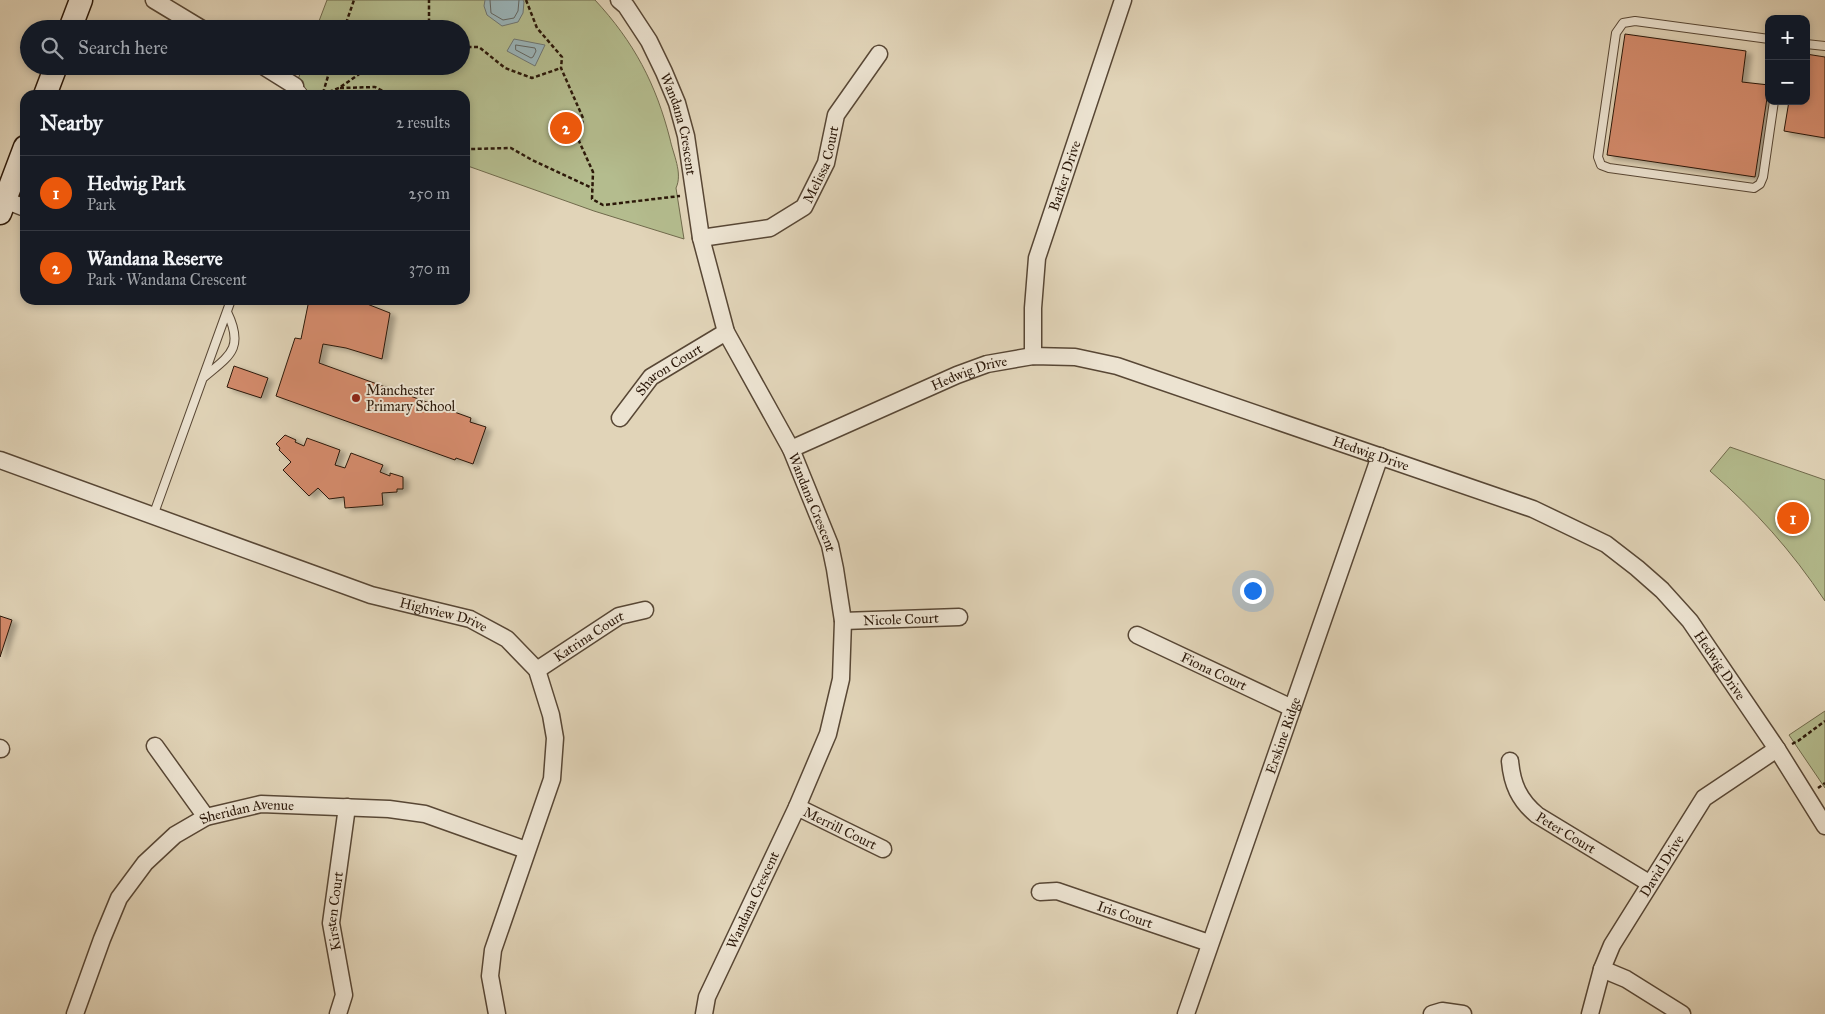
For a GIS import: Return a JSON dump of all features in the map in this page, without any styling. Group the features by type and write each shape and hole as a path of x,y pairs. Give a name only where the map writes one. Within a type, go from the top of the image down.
{"main road":[{"path":"73,20 81,0"},
{"path":"47,90 53,75"},
{"path":"8,199 20,162"}],"street":[{"path":"154,0 187,20"},
{"name":"Barker Drive","path":"1032,356 1037,258 1123,0"},
{"name":"Wandana Crescent","path":"626,2 664,72 677,103 686,136 701,238 726,332 791,449 830,545 843,621 840,679 828,734 797,807 707,997 704,1014"},
{"name":"Melissa Court","path":"701,238 770,228 804,207 826,163 836,116 879,54"},
{"path":"277,75 300,90"},
{"name":"Sharon Court","path":"620,418 651,377 726,332"},
{"name":"Hedwig Drive","path":"791,449 957,375 987,364 1032,356 1075,357 1117,366 1533,510 1606,544 1662,590 1690,621 1777,749 1825,826"},
{"name":"Erskine Ridge","path":"1186,1014 1209,943 1380,456"},
{"name":"Highview Drive","path":"0,460 371,595 470,619 507,639 537,670 551,714 555,738 552,779 493,950 490,976 497,1014"},
{"name":"Katrina Court","path":"537,670 619,616 645,610"},
{"name":"Nicole Court","path":"843,621 959,617"},
{"name":"Fiona Court","path":"1137,635 1292,708"},
{"path":"155,746 206,817"},
{"name":"David Drive","path":"1590,1014 1602,969 1612,945 1649,883 1704,798 1777,749"},
{"name":"Peter Court","path":"1510,761 1513,782 1519,795 1526,806 1536,815 1649,883"},
{"name":"Sheridan Avenue","path":"75,1014 102,939 120,898 145,863 175,835 206,817 261,804 389,809 425,814 526,850"},
{"name":"Kirsten Court","path":"338,1014 344,994 331,924 347,807"},
{"name":"Merrill Court","path":"797,807 883,849"},
{"name":"Iris Court","path":"1040,892 1057,891 1209,943"},
{"path":"1602,969 1626,978 1682,1014"},
{"path":"1432,1014 1442,1011 1463,1014"}],"lane":[{"path":"1765,38 1635,21 1623,23 1616,33 1598,157 1601,165 1609,168 1754,188 1760,184 1763,177 1773,105"},
{"path":"1810,44 1825,46"},
{"path":"153,516 229,305"},
{"path":"203,379 226,360 231,352 234,343 234,333 227,312"}],"path":[{"path":"347,20 354,0"},
{"path":"429,0 429,20"},
{"path":"526,0 537,28 562,57 561,68 583,118 579,141 593,172 592,198 603,205 694,194"},
{"path":"470,47 480,47 505,68 532,78 561,68"},
{"path":"324,90 329,75"},
{"path":"334,90 358,75"},
{"path":"339,88 375,88 380,90"},
{"path":"470,149 511,148 592,188"},
{"path":"1777,749 1798,741 1825,720"}],"green space":[{"path":"327,0 595,0 632,48 658,100 678,170 676,188 684,239 594,211 470,167 470,90 294,90 300,75 470,75 470,20 319,20"},
{"path":"1730,447 1825,480 1825,601 1772,532 1743,501 1710,471"},
{"path":"1825,711 1825,788 1789,735"}],"water":[{"path":"485,0 523,0 523,13 518,22 502,26 487,15 484,6"},
{"path":"514,39 545,45 535,66 507,51"}],"building":[{"path":"1625,34 1746,51 1742,82 1765,85 1766,105 1755,177 1607,155"},
{"path":"1810,55 1825,57 1825,138 1784,131 1788,105 1810,105"},
{"path":"308,305 370,305 390,313 382,359 346,348 323,344 319,363 471,418 470,422 486,427 473,464 456,458 455,460 276,396 295,338 301,339"},
{"path":"234,366 268,378 261,398 227,387"},
{"path":"285,435 304,446 307,438 340,450 335,465 345,468 351,453 383,465 380,472 390,476 390,473 403,477 403,489 397,489 397,492 382,493 383,505 345,508 344,497 329,499 318,488 309,496 283,470 291,462 279,450 280,448 276,444"},
{"path":"0,616 12,620 0,657"}],"place":[{"name":"Wandana Reserve","path":"566,128"},
{"name":"Manchester Primary School","path":"356,398"},
{"name":"Hedwig Park","path":"1793,518"}]}
